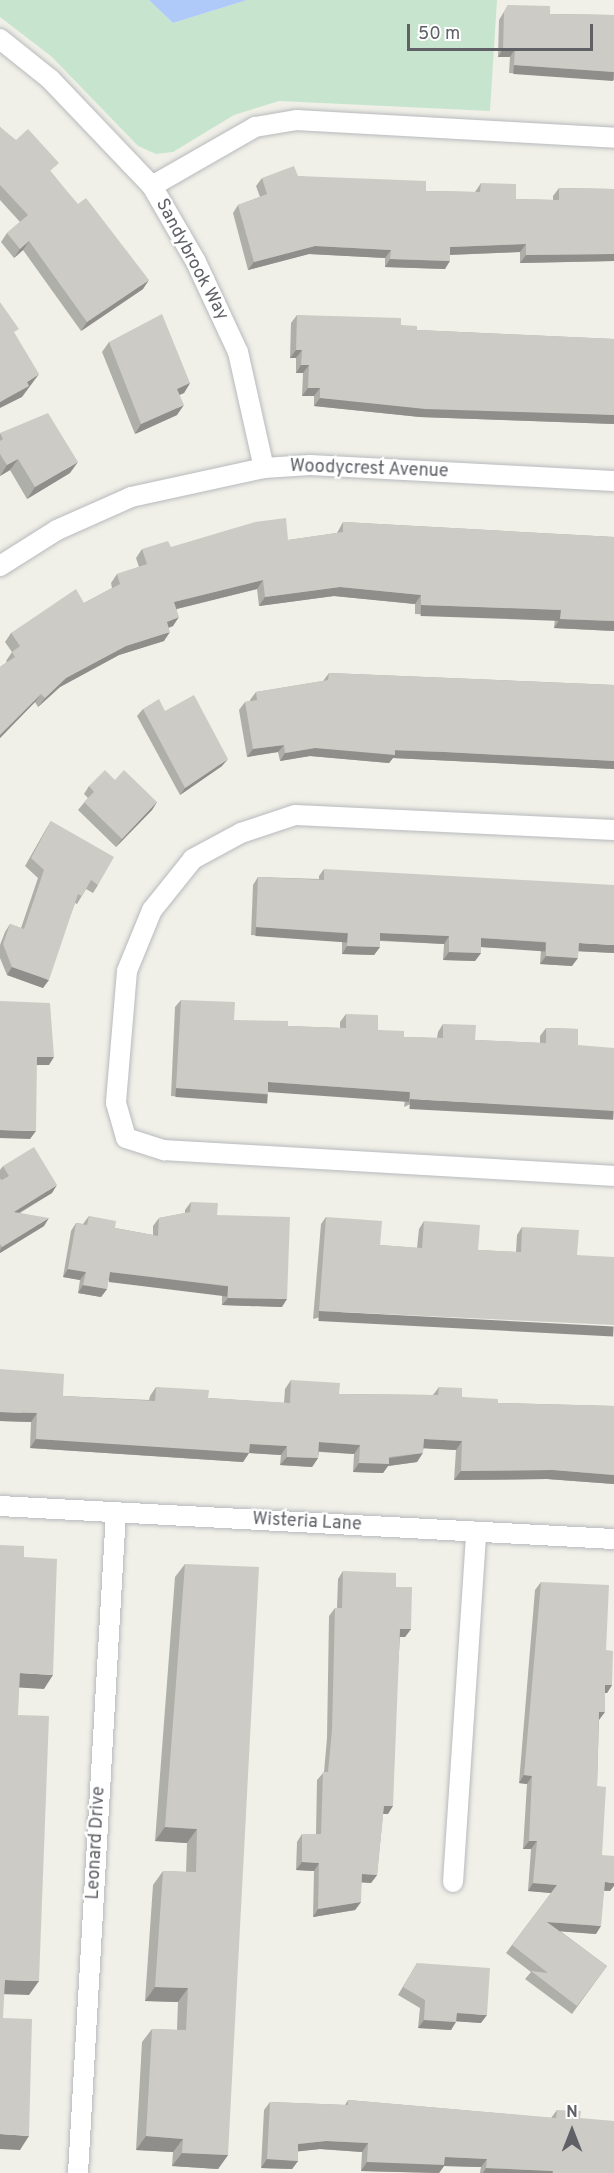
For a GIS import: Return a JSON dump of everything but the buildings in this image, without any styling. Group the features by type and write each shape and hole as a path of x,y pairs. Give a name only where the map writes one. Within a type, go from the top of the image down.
{"street":[{"name":"Sandybrook Way","path":"0,39 50,79 152,186 196,262 238,352 264,468"},
{"path":"152,186 255,128 297,120 614,138"},
{"name":"Woodycrest Avenue","path":"0,566 57,530 132,496 264,468 310,465 614,481"},
{"path":"614,830 295,815 241,833 193,859 152,909 127,971 116,1103 126,1138 164,1150 614,1176"},
{"name":"Wisteria Lane","path":"0,1506 614,1539"},
{"name":"Leonard Drive","path":"78,2173 116,1512"},
{"path":"453,1882 476,1532"}],"green space":[{"path":"0,0 149,0 173,23 247,0 497,0 490,111 279,101 234,115 173,152 156,154 138,146 52,57 0,17"}],"water":[{"path":"149,0 247,0 173,23"}]}
